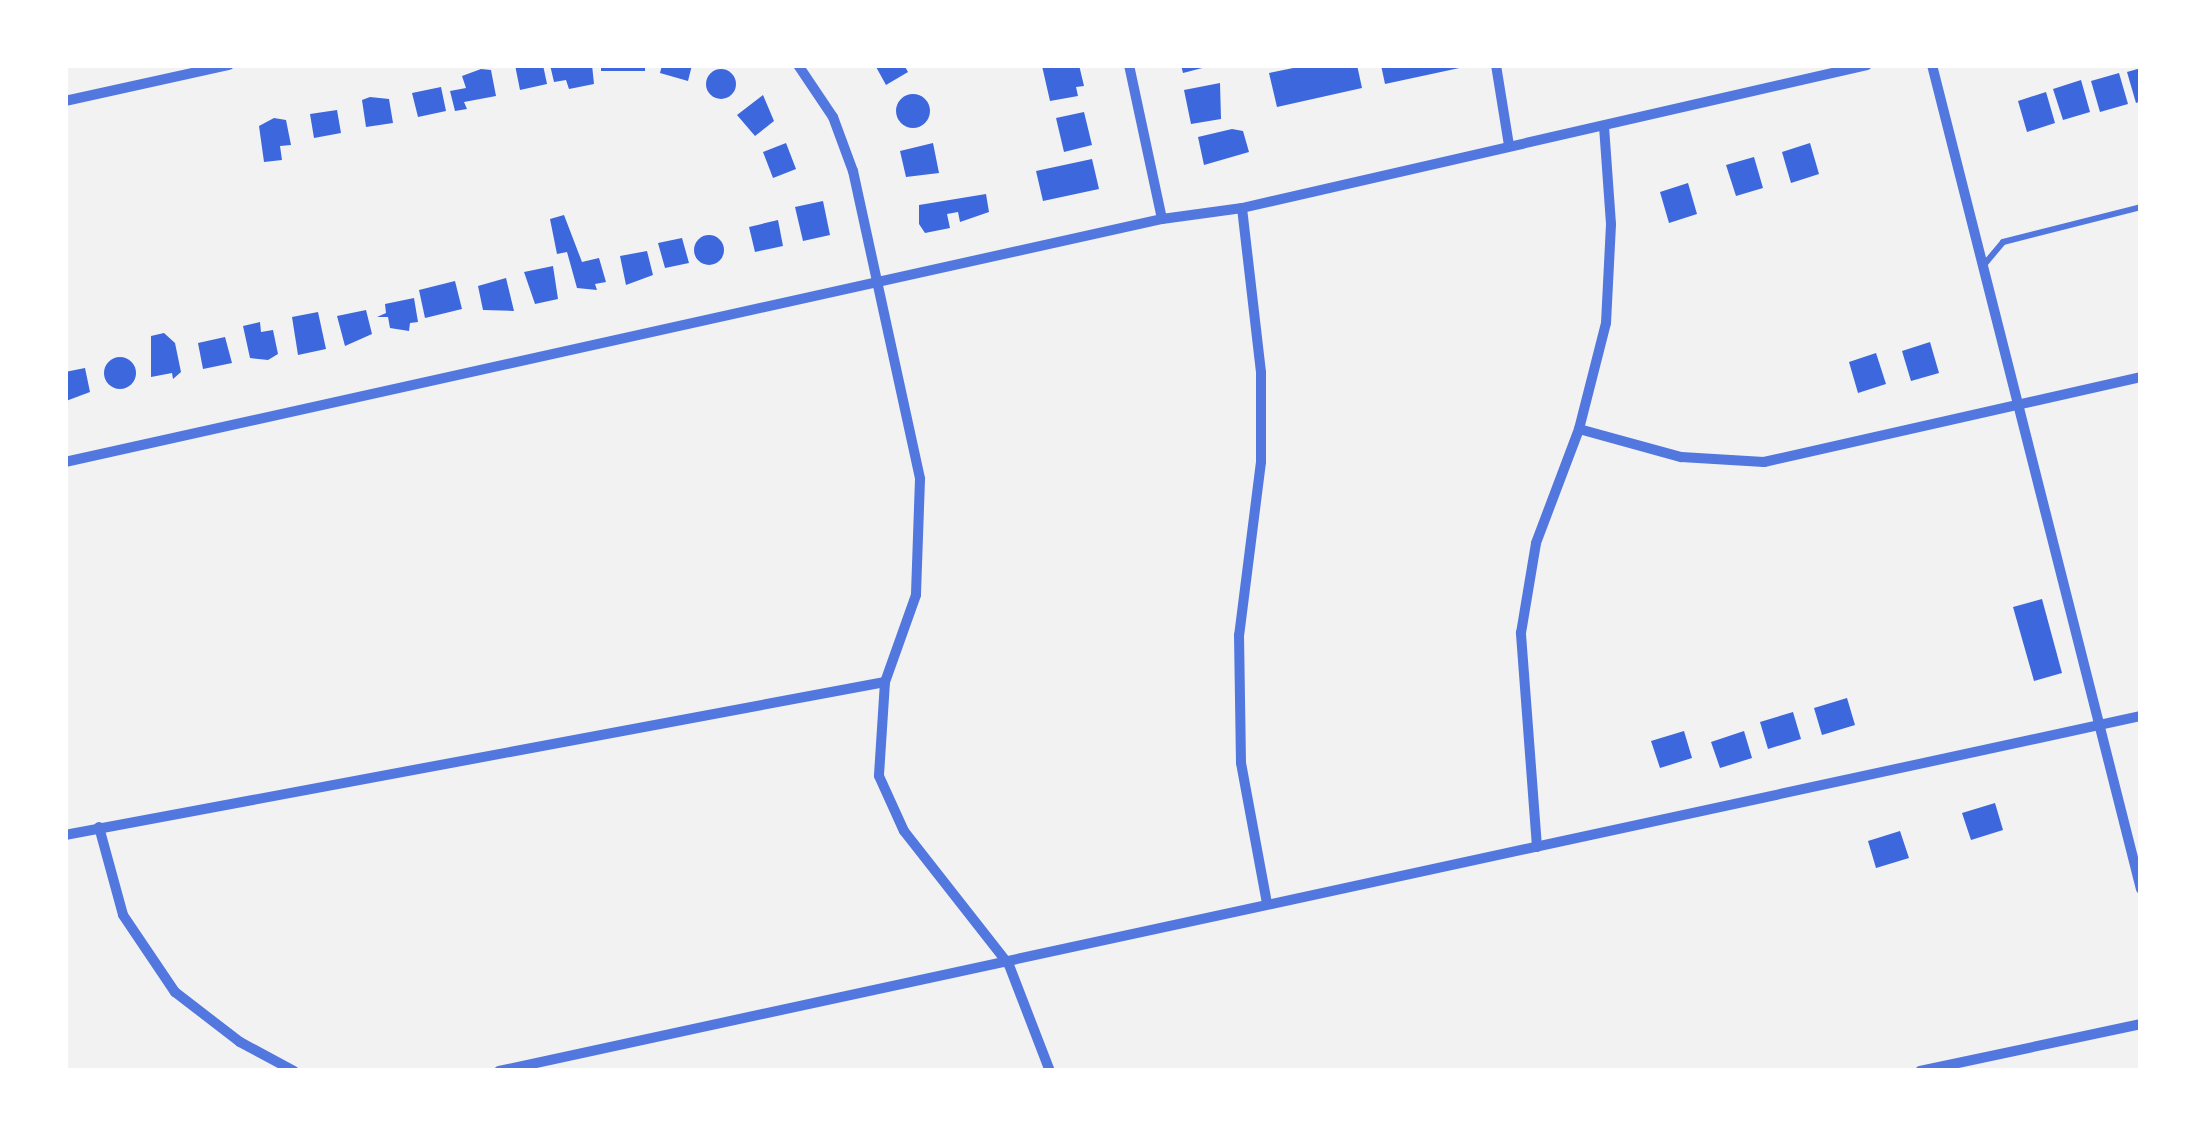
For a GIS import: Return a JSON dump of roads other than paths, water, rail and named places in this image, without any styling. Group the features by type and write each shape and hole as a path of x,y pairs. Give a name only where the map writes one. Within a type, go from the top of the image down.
{"street":[{"path":"65,101 229,65"},
{"path":"798,65 833,117 854,171 873,284 912,434 920,496 916,595 885,682 878,757 889,808 1009,965 1050,1071"},
{"path":"1129,65 1162,219"},
{"path":"1496,65 1510,145"},
{"path":"65,462 1162,219 1242,208 1867,65"},
{"path":"1932,65 2097,728 2140,885"},
{"path":"1537,847 1521,633 1536,543 1580,429 1606,323 1611,224 1604,127"},
{"path":"1242,208 1261,372 1261,462 1238,635 1241,763 1267,903"},
{"path":"1580,429 1682,457 1764,462 2141,377"},
{"path":"65,835 885,682"},
{"path":"500,1071 1009,965 1267,903 2141,716"},
{"path":"100,827 123,915 175,992 240,1042 294,1071"},
{"path":"1920,1071 2141,1024"}],"lane":[{"path":"1982,267 2003,242 2141,207"}]}
